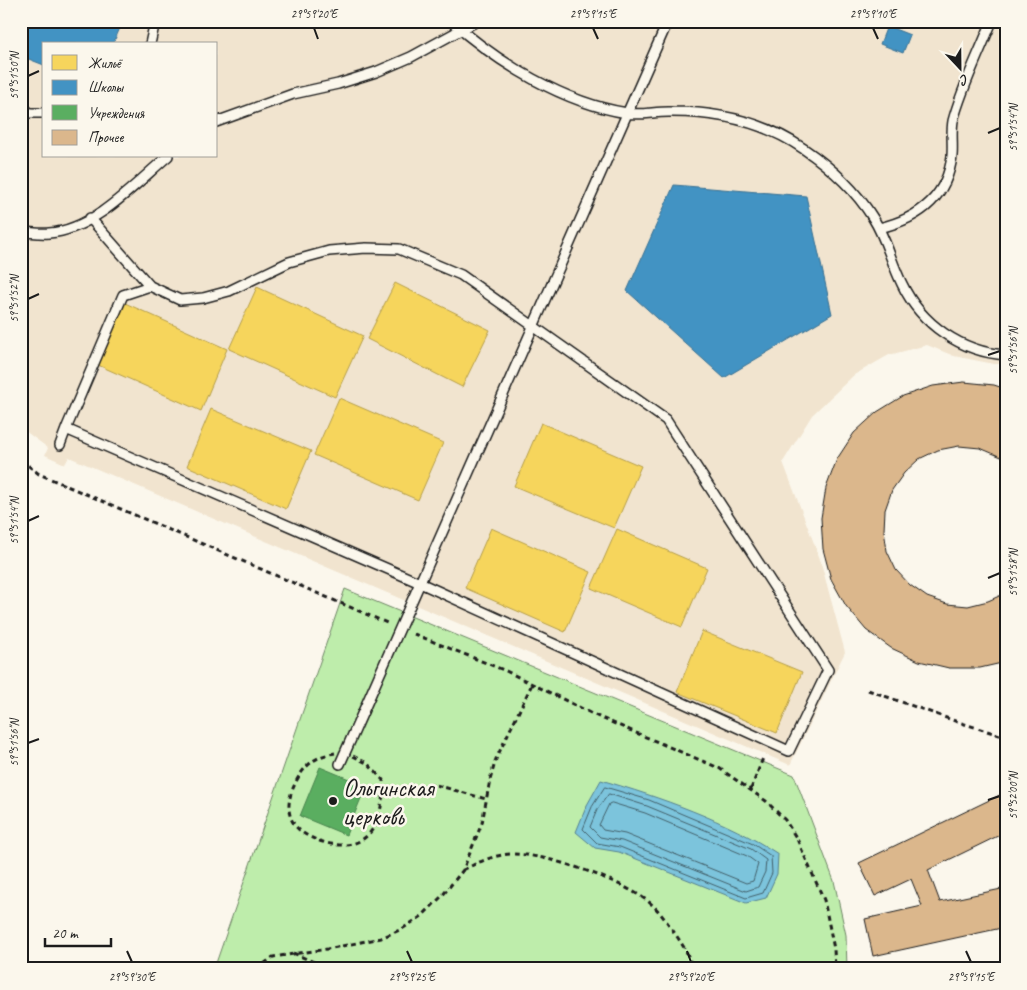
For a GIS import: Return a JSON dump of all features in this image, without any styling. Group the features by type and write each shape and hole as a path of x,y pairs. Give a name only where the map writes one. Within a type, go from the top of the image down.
{"lane":[{"path":"150,42 155,21"},
{"path":"451,21 498,58 536,80 582,101 628,114 706,113 744,120 776,131 830,167 856,192 879,228 902,285 919,311 946,336 970,347 1006,355"},
{"path":"218,121 293,94 338,84 376,72 462,31 477,21"},
{"path":"340,764 668,21"},
{"path":"879,228 914,217 941,190 952,156 953,124 961,97 992,21"},
{"path":"21,106 26,114 42,113"},
{"path":"21,232 57,232 105,212 166,158"},
{"path":"66,428 420,583 789,751 828,670 666,420 461,275 398,249 366,248 329,251 289,262 230,291 203,298 180,300 150,286 90,218"},
{"path":"60,445 123,295 150,286"}],"path":[{"path":"21,460 39,474 532,684 601,718 718,768 750,789 785,820 801,847 824,900 834,949 835,969"},
{"path":"257,969 274,957 381,938 422,916 463,870 482,822 496,759 532,684"},
{"path":"868,690 1006,737"},
{"path":"345,752 367,763 383,780 383,791 378,823 366,838 349,846 333,845 302,834 293,824 288,813 288,803 295,783 304,767 328,753 345,752"},
{"path":"750,789 763,758"},
{"path":"383,791 409,786 436,785 486,799"},
{"path":"463,870 486,858 513,854 584,870 622,886 649,902 666,921 691,962 691,969"},
{"path":"292,953 330,969"}],"shaded area":[{"path":"21,21 1006,21 1006,364 994,364 954,356 927,345 889,355 854,375 812,415 783,462 820,559 845,652 790,765 69,457 65,464 45,455 48,448 21,428"}],"green space":[{"path":"345,589 794,775 834,881 846,935 847,969 214,969"}],"water":[{"path":"601,780 692,811 737,831 778,854 777,874 766,898 746,903 619,852 595,848 576,832 587,805"}],"building: Жильё":[{"path":"395,283 490,330 462,387 367,339"},
{"path":"257,287 363,336 335,397 229,349"},
{"path":"125,303 227,349 201,411 98,365"},
{"path":"339,398 443,443 418,500 314,455"},
{"path":"211,409 311,451 286,509 187,466"},
{"path":"541,423 641,466 614,528 514,486"},
{"path":"491,528 591,572 565,632 465,588"},
{"path":"617,529 707,568 682,627 591,588"},
{"path":"702,631 802,672 777,733 677,692"}],"building: Школы":[{"path":"21,21 123,21 114,42 42,42 42,64 21,56"},
{"path":"887,26 910,35 903,53 880,44"},
{"path":"674,185 806,196 832,314 724,378 627,291"}],"building: Учреждения":[{"name":"Ольгинская церковь","path":"320,767 366,786 346,835 300,816"}],"building: Прочее":[{"path":"964,382 994,385 1006,389 1006,459 980,448 959,446 938,450 919,459 904,473 892,490 885,510 884,530 887,551 896,570 910,585 927,597 947,604 968,606 988,601 1006,593 1006,662 980,668 949,668 919,661 891,648 866,630 846,606 831,579 823,549 821,518 826,488 837,459 854,433 877,412 903,396 933,386"},
{"path":"1006,792 1006,832 928,870 940,902 1006,888 1006,927 873,956 865,919 922,906 911,879 875,896 859,863"}],"place":[{"name":"Ольгинская церковь","path":"333,801"}]}
